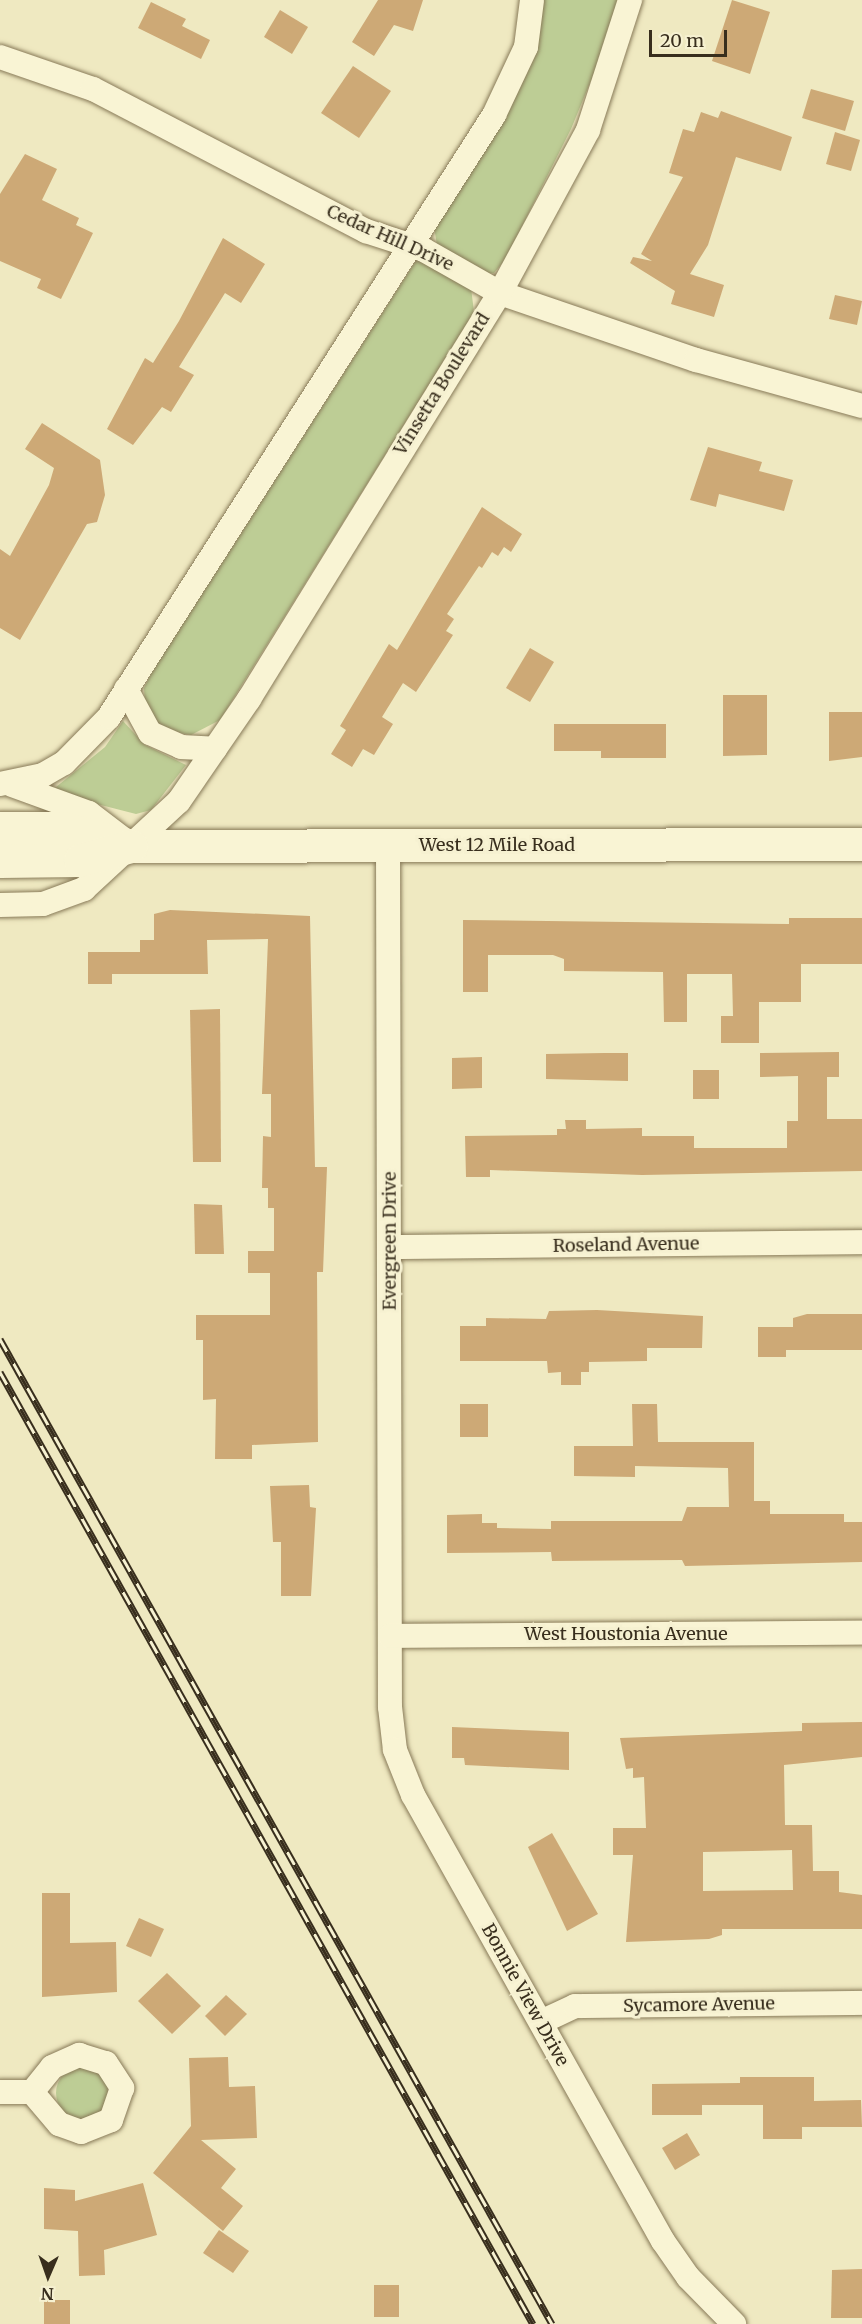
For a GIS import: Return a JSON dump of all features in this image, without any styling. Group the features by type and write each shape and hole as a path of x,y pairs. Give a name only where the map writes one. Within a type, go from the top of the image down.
{"main road":[{"name":"West 12 Mile Road","path":"0,828 62,828 132,846 862,844"},
{"name":"West 12 Mile Road","path":"0,861 80,860 132,846"}],"street":[{"path":"6,784 44,775 76,755 126,689 412,246 507,92 526,47 532,0"},
{"name":"Vinsetta Boulevard","path":"0,905 62,899 97,881 179,801 215,749 500,293 588,130 630,0"},
{"name":"Cedar Hill Drive","path":"0,57 93,89 366,231 412,246 500,293 706,364 862,406"},
{"path":"126,689 150,733 181,747 215,749"},
{"path":"6,784 89,813 132,846"},
{"name":"Evergreen Drive","path":"388,846 391,1247 390,1636"},
{"name":"Roseland Avenue","path":"391,1247 862,1242"},
{"name":"West Houstonia Avenue","path":"390,1636 862,1633"},
{"name":"Bonnie View Drive","path":"390,1636 392,1729 401,1771 663,2241 688,2277 734,2324"},
{"name":"Sycamore Avenue","path":"541,2022 575,2006 862,2003"},
{"path":"0,2092 32,2092"}],"green space":[{"path":"543,0 617,0 609,37 571,129 505,260 494,273 483,274 437,245 434,227 512,104 537,52"},
{"path":"417,259 471,288 474,312 220,720 191,735 163,730 145,705 144,688 152,672"},
{"path":"123,721 145,745 186,765 151,810 136,814 50,792 105,747"},
{"path":"77,2067 87,2067 101,2074 108,2093 101,2112 87,2119 77,2119 67,2115 60,2108 56,2098 56,2088 60,2078 67,2071"}],"building":[{"path":"378,0 423,0 413,31 394,25 374,56 352,42"},
{"path":"732,0 770,12 750,74 712,61"},
{"path":"151,2 186,19 182,26 210,40 201,59 138,28"},
{"path":"280,10 308,27 292,54 264,37"},
{"path":"353,66 391,91 359,138 321,113"},
{"path":"811,89 854,101 845,131 802,118"},
{"path":"721,111 792,137 781,171 736,157 708,245 690,274 724,285 714,317 671,304 675,291 630,263 633,257 652,261 641,254 683,177 669,173 683,129 694,132 701,112 718,118"},
{"path":"835,132 860,140 851,171 826,164"},
{"path":"25,154 57,169 42,200 79,218 76,225 93,233 61,299 37,288 41,279 0,261 0,194"},
{"path":"223,238 265,264 241,303 225,293 179,367 194,375 171,412 162,407 133,445 107,429 145,358 153,363 179,321"},
{"path":"835,295 862,301 857,325 829,319"},
{"path":"42,423 100,460 105,495 97,522 87,524 20,640 0,628 0,549 10,556 49,485 54,468 25,449"},
{"path":"708,447 762,462 759,471 793,480 784,511 719,494 716,507 690,500"},
{"path":"482,507 522,534 511,552 504,547 498,556 492,552 482,568 479,566 447,614 454,619 446,631 453,635 416,692 403,683 382,717 393,724 374,755 363,749 352,767 331,754 346,730 340,726 389,644 397,650"},
{"path":"530,648 554,662 530,702 506,688"},
{"path":"723,695 767,695 767,755 723,756"},
{"path":"829,712 862,712 862,757 829,761"},
{"path":"554,724 666,724 666,758 601,758 601,751 554,751"},
{"path":"170,910 310,916 315,1167 327,1167 323,1272 317,1272 318,1442 252,1445 252,1459 215,1459 216,1399 203,1400 203,1340 196,1340 196,1315 270,1315 270,1273 248,1273 248,1251 274,1251 274,1208 268,1208 268,1188 262,1188 263,1136 271,1137 271,1094 262,1094 268,939 207,940 208,974 112,974 112,984 88,984 88,952 140,952 140,940 154,940 154,914"},
{"path":"789,918 862,918 862,964 801,964 801,1002 759,1002 759,1043 721,1043 721,1016 733,1016 732,974 687,974 687,1022 664,1022 663,972 564,971 564,959 553,955 488,955 488,992 463,992 463,920 789,924"},
{"path":"220,1009 221,1162 193,1162 190,1010"},
{"path":"839,1052 839,1077 827,1077 827,1119 862,1119 862,1171 642,1175 490,1170 490,1177 466,1177 465,1136 557,1135 557,1129 566,1129 565,1120 586,1120 586,1129 642,1128 642,1136 694,1136 694,1148 787,1148 787,1121 798,1121 798,1076 760,1077 760,1053"},
{"path":"628,1053 628,1081 546,1079 546,1054"},
{"path":"482,1057 482,1088 452,1089 452,1058"},
{"path":"693,1070 719,1070 719,1099 693,1099"},
{"path":"194,1204 222,1205 224,1254 195,1254"},
{"path":"597,1310 703,1316 702,1348 647,1348 647,1361 589,1362 589,1372 581,1372 581,1385 561,1385 561,1372 548,1373 547,1361 460,1361 460,1326 486,1326 486,1318 546,1319 549,1311"},
{"path":"807,1314 862,1314 862,1350 786,1350 786,1357 758,1357 758,1327 793,1327 793,1318"},
{"path":"460,1404 488,1404 488,1437 460,1437"},
{"path":"632,1404 657,1404 658,1442 754,1442 754,1501 770,1501 770,1514 844,1514 844,1522 862,1522 862,1562 685,1566 682,1560 552,1561 551,1552 447,1553 447,1515 482,1514 482,1523 497,1523 497,1528 551,1529 551,1521 682,1521 687,1507 729,1507 728,1468 635,1466 635,1477 574,1476 574,1446 633,1446"},
{"path":"309,1485 310,1507 316,1508 311,1596 281,1596 281,1542 273,1542 270,1486"},
{"path":"862,1722 862,1757 784,1765 785,1825 812,1825 813,1871 839,1871 839,1892 862,1895 862,1929 722,1929 722,1935 709,1939 626,1942 633,1855 613,1855 613,1828 646,1828 644,1777 633,1778 633,1768 626,1769 620,1738 802,1731 802,1723","holes":["792,1850 793,1890 703,1891 703,1852"]},
{"path":"452,1727 569,1732 569,1770 465,1765 464,1758 452,1758"},
{"path":"552,1833 598,1914 567,1931 528,1847"},
{"path":"42,1893 70,1893 70,1943 116,1942 117,1992 42,1997"},
{"path":"139,1918 164,1929 151,1957 126,1946"},
{"path":"167,1973 201,2006 172,2034 138,2001"},
{"path":"226,1995 247,2014 225,2036 205,2016"},
{"path":"228,2057 229,2087 255,2086 257,2138 201,2140 236,2169 221,2188 243,2206 223,2231 153,2173 191,2126 189,2058"},
{"path":"740,2077 814,2077 814,2101 861,2100 862,2127 802,2127 802,2139 763,2139 763,2105 702,2105 702,2115 652,2115 652,2084 740,2083"},
{"path":"687,2133 700,2155 675,2170 662,2148"},
{"path":"143,2183 157,2235 104,2250 105,2275 79,2276 78,2231 44,2229 44,2188 75,2190 75,2201"},
{"path":"219,2230 249,2251 233,2273 203,2253"},
{"path":"862,2269 862,2318 831,2318 832,2270"},
{"path":"374,2285 399,2285 399,2317 374,2317"},
{"path":"44,2300 70,2300 70,2324 44,2324"}],"railway":[{"path":"0,1339 552,2324"},
{"path":"0,1372 533,2324"}]}
